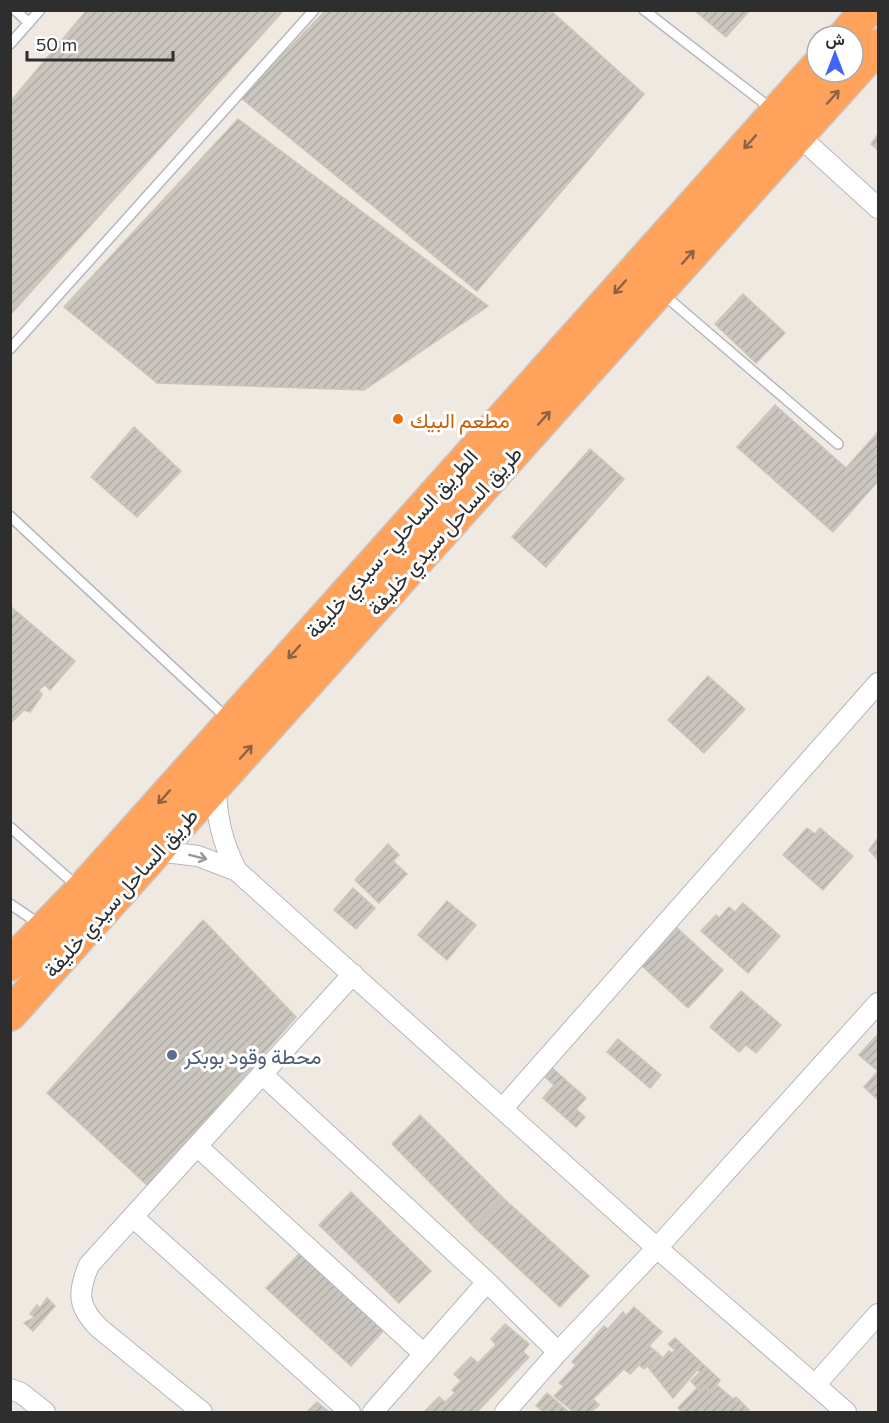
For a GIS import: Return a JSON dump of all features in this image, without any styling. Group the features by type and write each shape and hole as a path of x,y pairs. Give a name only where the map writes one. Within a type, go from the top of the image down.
{"highway":[{"path":"855,24 867,10"},
{"name":"طريق الساحل سيدي خليفة","path":"10,1014 879,46"},
{"name":"الطريق الساحلي- سيدي خليفة","path":"10,964 81,890 805,80"}],"street":[{"path":"799,135 879,208"},
{"path":"503,1108 879,683"},
{"path":"216,786 219,830 226,851 237,871 657,1248 846,1413"},
{"path":"157,851 198,856 237,871"},
{"path":"202,1413 86,1316 81,1300 81,1282 89,1266 352,974"},
{"path":"512,1410 558,1352 657,1248 879,1003"},
{"path":"262,1074 487,1282 558,1352"},
{"path":"198,1147 424,1354"},
{"path":"133,1217 350,1413"},
{"path":"373,1413 487,1282"},
{"path":"815,1385 879,1314"},
{"path":"10,1389 21,1393 45,1413"}],"lane":[{"path":"15,10 29,23"},
{"path":"10,44 40,10"},
{"path":"10,349 314,10"},
{"path":"644,10 776,112"},
{"path":"659,290 838,444"},
{"path":"10,516 231,722"},
{"path":"10,827 81,890"},
{"path":"10,904 45,928"}],"building":[{"path":"87,10 284,10 10,315 10,102"},
{"path":"326,10 550,10 644,94 477,291 241,98"},
{"path":"694,10 750,10 726,37"},
{"path":"238,119 488,306 364,390 157,383 64,307"},
{"path":"878,134 878,150 871,144"},
{"path":"743,294 785,333 756,363 715,324"},
{"path":"775,405 846,468 878,432 878,481 833,532 737,447"},
{"path":"134,427 181,471 137,517 91,477"},
{"path":"590,449 624,479 546,567 512,537"},
{"path":"10,606 75,661 50,690 45,685 39,690 42,695 30,712 24,710 10,724 10,670 13,668 10,666"},
{"path":"708,676 745,709 704,753 668,720"},
{"path":"807,828 815,834 820,828 853,856 823,890 783,855"},
{"path":"878,838 878,860 869,850"},
{"path":"388,844 399,855 393,861 407,874 379,903 355,880"},
{"path":"353,888 375,908 356,929 334,910"},
{"path":"447,901 476,925 447,960 418,935"},
{"path":"743,903 780,936 748,973 701,931 716,915 719,918 729,907 735,912"},
{"name":"محطة وقود بوبكر","path":"203,920 296,1017 148,1186 47,1093"},
{"path":"676,927 723,970 688,1008 641,965"},
{"path":"741,991 781,1025 756,1053 746,1045 739,1052 710,1027"},
{"path":"878,1034 878,1071 859,1055"},
{"path":"618,1039 661,1075 650,1088 607,1052"},
{"path":"552,1068 586,1098 576,1109 585,1117 576,1127 543,1098 554,1085 544,1076"},
{"path":"878,1071 878,1100 864,1087"},
{"path":"420,1115 503,1198 474,1227 392,1144"},
{"path":"351,1192 431,1271 399,1303 319,1225"},
{"path":"503,1198 589,1276 560,1307 474,1227"},
{"path":"300,1253 384,1330 351,1366 266,1288"},
{"path":"47,1298 55,1306 33,1331 24,1323 35,1317 30,1314 37,1305 40,1308"},
{"path":"634,1307 662,1332 649,1346 659,1354 644,1369 639,1365 630,1374 624,1369 593,1399 599,1405 591,1412 574,1412 554,1396 564,1386 559,1383 576,1365 572,1362 604,1326 608,1329 623,1312 626,1316"},
{"path":"505,1324 529,1344 523,1352 529,1357 477,1412 424,1412 439,1397 445,1402 455,1393 452,1390 461,1381 454,1374 471,1357 478,1363 496,1345 491,1339"},
{"path":"675,1338 720,1380 711,1392 704,1385 699,1390 691,1381 700,1372 697,1370 673,1398 648,1367 660,1355 663,1358 669,1351 672,1353 675,1350 668,1344"},
{"path":"704,1386 712,1393 718,1386 733,1399 736,1397 749,1410 746,1412 683,1412 678,1408 697,1388 699,1391"},
{"path":"547,1393 569,1412 544,1412 536,1406"},
{"path":"317,1402 329,1412 307,1412"}],"place":[{"name":"مطعم البيك","path":"398,419"},
{"name":"محطة وقود بوبكر","path":"172,1055"}]}
